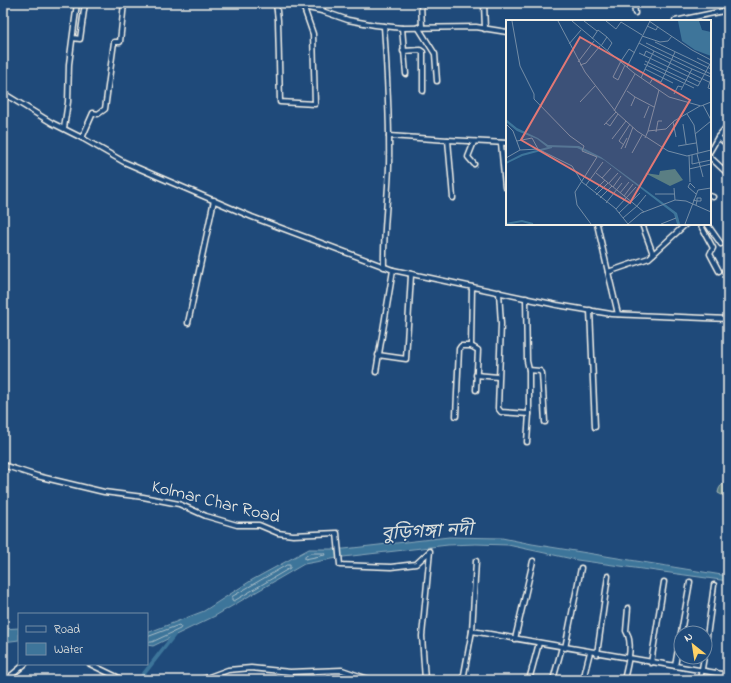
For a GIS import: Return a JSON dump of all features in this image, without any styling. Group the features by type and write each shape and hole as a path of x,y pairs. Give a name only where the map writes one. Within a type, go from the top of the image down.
{"street":[{"path":"64,128 68,102 69,64 77,3"},
{"path":"73,38 80,39 86,3"},
{"path":"82,138 93,113 98,114 105,109 114,42 120,42 124,3"},
{"path":"276,3 278,20 280,102 315,104 313,34 304,8"},
{"path":"284,3 322,11 348,20 384,26 402,28 420,27 485,29 506,32"},
{"path":"322,11 323,3"},
{"path":"421,3 420,27 435,54 437,81"},
{"path":"484,3 485,29"},
{"path":"634,3 635,12"},
{"path":"680,20 728,10"},
{"path":"384,26 389,136 388,196 384,237 384,267"},
{"path":"402,28 406,74"},
{"path":"403,51 420,50 423,52 423,91"},
{"path":"3,93 52,123 64,128 124,162 252,217 393,270 590,310 618,314 728,319"},
{"path":"711,149 718,137 728,125"},
{"path":"389,136 506,143"},
{"path":"718,137 728,145"},
{"path":"448,140 453,198"},
{"path":"474,142 468,157 474,164"},
{"path":"501,143 505,187"},
{"path":"711,158 728,174"},
{"path":"188,323 214,200"},
{"path":"597,225 618,314"},
{"path":"642,225 653,254"},
{"path":"608,272 649,258 685,225"},
{"path":"701,225 713,248 710,254 719,270"},
{"path":"708,225 721,244"},
{"path":"376,372 393,270"},
{"path":"378,355 406,359 412,275"},
{"path":"471,346 472,287"},
{"path":"500,292 501,324 498,410 529,414"},
{"path":"526,298 527,361 529,370 529,414 527,442"},
{"path":"590,310 595,427"},
{"path":"456,416 459,349 461,346 471,346 478,350 476,390"},
{"path":"529,370 540,371 542,373 545,422"},
{"path":"476,375 498,377"},
{"name":"Kolmar Char Road","path":"3,465 37,476 104,492 143,497 179,504 206,516 237,525 259,525 278,533 293,535 337,533 340,565 391,566 416,564 430,551 422,636 425,680"},
{"path":"463,680 472,631 476,561"},
{"path":"515,639 533,562"},
{"path":"553,680 564,648 581,568"},
{"path":"597,654 608,576"},
{"path":"651,663 664,582"},
{"path":"675,666 690,582"},
{"path":"709,625 714,585"},
{"path":"624,680 628,659 628,640 626,630 628,608"},
{"path":"472,631 597,654 728,675"},
{"path":"529,680 539,643"},
{"path":"583,680 590,652"},
{"path":"6,680 24,665"},
{"path":"92,665 117,677 116,680"},
{"path":"700,680 703,665"},
{"path":"200,680 228,670 251,668 290,672 342,670 371,680"}],"green space":[{"path":"728,482 728,498 718,493 721,486"}],"water":[{"path":"449,537 502,538 728,576 728,581 577,560 508,545 448,545 343,557 304,564 215,616 153,646 148,645 148,633 204,611 252,580 309,549 344,549"},
{"path":"18,628 18,640 3,642 3,629"}],"waterway":[{"path":"139,680 174,635"}],"water label":[{"name":"বুড়িগঙ্গা নদী","path":"427,530"}]}
